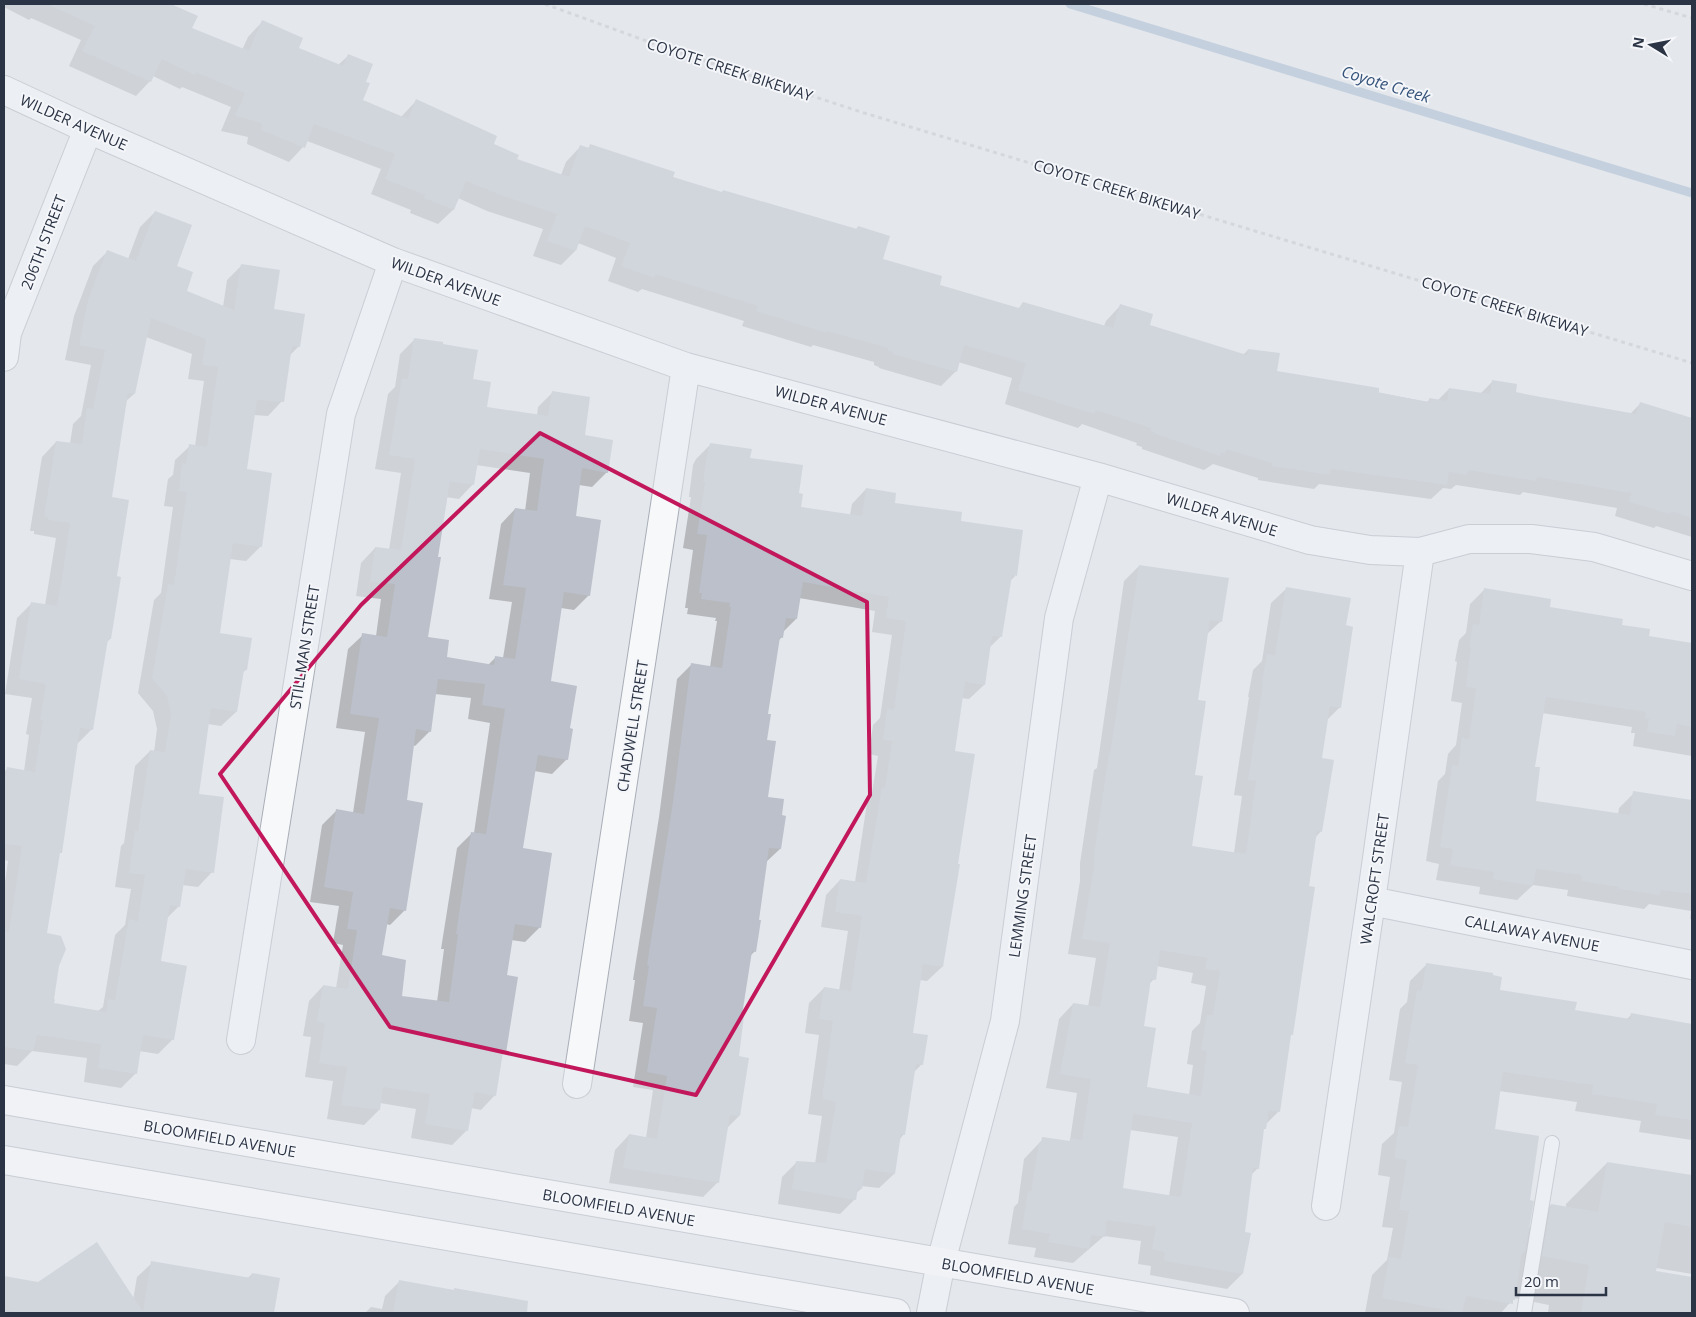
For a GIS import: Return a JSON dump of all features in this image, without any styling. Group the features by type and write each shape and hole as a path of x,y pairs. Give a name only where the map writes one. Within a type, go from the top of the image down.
{"street":[{"name":"WILDER AVENUE","path":"4,90 88,129 393,262 686,367 1098,477 1310,540 1370,550 1420,552 1469,539 1531,539 1594,546 1692,576"},
{"name":"206TH STREET","path":"4,357 8,333 88,129"},
{"name":"STILLMAN STREET","path":"241,1040 340,414 393,262"},
{"name":"CHADWELL STREET","path":"577,1084 686,367"},
{"name":"LEMMING STREET","path":"931,1313 941,1262 1005,1021 1059,618 1098,477"},
{"name":"WALCROFT STREET","path":"1326,1206 1420,552"},
{"name":"CALLAWAY AVENUE","path":"1371,901 1692,965"},
{"name":"BLOOMFIELD AVENUE","path":"4,1100 1235,1313"},
{"path":"4,1160 896,1313"}],"lane":[{"path":"1524,1313 1552,1143"}],"path":[{"name":"COYOTE CREEK BIKEWAY","path":"546,4 663,47 861,112 1692,363"},
{"path":"1644,4 1692,18"}],"highlighted area":[{"path":"540,433 867,602 870,795 696,1095 390,1027 220,774 361,605"}],"building":[{"path":"47,4 171,4 198,16 192,28 249,51 262,20 303,38 299,48 343,66 348,54 373,64 366,82 370,83 363,100 408,119 416,99 497,136 494,144 519,155 517,159 569,177 580,145 589,148 590,144 675,172 673,177 722,192 723,190 857,229 858,226 890,236 883,259 942,276 940,285 1019,308 1023,302 1113,328 1120,304 1153,314 1150,325 1247,355 1248,349 1280,353 1277,371 1379,388 1379,393 1429,402 1429,398 1447,401 1449,388 1490,394 1492,380 1517,384 1516,392 1530,395 1636,414 1640,402 1692,418 1692,518 1671,511 1670,514 1629,502 1631,493 1537,477 1536,481 1468,470 1467,475 1449,472 1447,485 1331,469 1330,475 1272,466 1272,463 1226,449 1225,454 1221,452 1220,456 1156,434 1150,431 1151,428 1096,410 1094,414 1018,390 1026,363 964,345 957,372 892,354 893,352 888,351 888,348 827,331 827,333 756,311 758,306 655,274 654,278 621,266 630,243 585,226 576,251 547,241 557,214 466,181 454,210 424,198 425,195 385,179 395,154 314,124 305,148 261,130 262,123 235,116 245,93 196,72 195,75 162,59 151,82 82,51 95,26"},
{"path":"155,211 192,225 177,266 193,272 187,291 234,310 241,264 280,270 274,309 305,314 300,347 292,346 284,402 257,400 247,469 272,473 262,547 233,543 220,633 252,638 237,712 211,708 199,794 224,797 214,873 186,869 180,907 170,905 161,961 187,966 174,1040 143,1035 137,1074 98,1068 101,1044 37,1035 33,1051 4,1047 4,931 9,932 22,846 4,844 4,788 7,767 35,772 43,720 40,720 46,684 19,679 31,602 57,606 62,578 70,523 48,520 48,517 44,517 56,441 82,444 87,408 93,409 105,350 79,345 88,300 107,250 136,261","holes":["151,318 206,339 202,365 218,367 207,447 189,444 186,464 182,463 179,491 187,492 174,585 168,584 152,678 167,696 171,714 165,752 150,750 138,831 135,830 129,873 145,875 138,921 129,919 115,1000 108,999 106,1012 54,1003 59,966 66,949 61,936 47,933 60,853 62,853 80,728 93,730 108,639 111,639 121,577 117,576 129,500 112,497 128,393 135,394"]},
{"path":"414,338 478,350 473,379 491,382 487,407 548,416 552,391 590,397 585,435 613,440 608,473 582,468 576,516 601,520 590,596 564,592 551,681 577,686 570,728 573,729 568,760 538,755 523,848 552,853 541,928 515,924 507,975 518,977 506,1053 503,1052 496,1096 475,1092 468,1131 425,1124 430,1094 383,1087 380,1110 341,1105 347,1067 319,1063 325,1023 317,1021 323,985 348,989 357,930 347,929 353,892 324,887 336,809 364,814 379,718 350,714 362,633 387,637 395,584 370,582 375,547 401,550 415,459 389,455 402,378 408,379","holes":["480,449 544,459 537,511 515,508 503,585 526,588 515,659 495,656 494,665 447,657 449,640 428,637 441,557 438,557 450,481 474,485","438,679 485,684 482,705 505,709 486,834 471,832 456,934 458,934 449,1002 402,996 406,960 382,955 390,908 406,911 423,803 407,800 416,729 431,732"]},
{"path":"710,443 752,449 750,458 803,465 799,493 803,494 801,507 862,516 866,488 896,493 895,503 962,512 961,521 1023,530 1017,576 1012,575 1002,637 992,636 985,685 965,682 955,751 975,754 958,864 960,864 943,967 923,964 913,1033 928,1035 923,1065 916,1064 905,1135 901,1134 895,1174 865,1169 862,1189 858,1188 856,1200 792,1189 796,1161 826,1163 836,1102 822,1099 833,1021 819,1019 824,987 851,991 862,916 835,912 840,879 866,883 882,787 885,788 892,741 883,740 887,709 894,710 906,621 886,618 889,597 803,582 797,619 786,618 783,638 780,637 768,714 771,714 767,740 776,741 768,797 784,799 782,815 786,816 781,849 769,848 756,952 752,951 742,1015 744,1016 739,1056 749,1058 740,1116 730,1115 719,1183 623,1168 629,1134 657,1139 667,1076 647,1072 657,1008 643,1006 649,966 647,965 673,802 691,663 722,668 731,607 729,607 730,603 701,599 702,593 699,593 707,535 697,534"},
{"path":"1139,565 1229,578 1222,622 1210,620 1198,700 1206,701 1195,775 1203,776 1192,846 1246,854 1256,781 1248,780 1262,682 1267,654 1275,655 1286,587 1351,598 1346,625 1353,627 1341,708 1330,706 1322,758 1334,760 1322,832 1317,831 1309,886 1315,887 1293,1035 1291,1035 1280,1112 1269,1110 1266,1129 1264,1129 1259,1169 1253,1168 1245,1232 1251,1233 1243,1274 1164,1261 1165,1252 1152,1249 1156,1227 1107,1220 1105,1237 1091,1235 1089,1249 1048,1242 1050,1234 1022,1229 1028,1191 1031,1191 1039,1143 1041,1143 1042,1137 1070,1141 1070,1138 1082,1140 1091,1079 1060,1074 1073,1003 1100,1007 1110,943 1082,939","holes":["1160,950 1207,958 1205,969 1220,971 1213,1015 1207,1015 1201,1050 1207,1051 1201,1096 1147,1087 1156,1028 1144,1026 1151,979 1156,980","1133,1115 1192,1123 1181,1197 1123,1188"]},
{"path":"1484,588 1551,599 1550,607 1623,619 1622,625 1650,629 1649,636 1692,643 1692,727 1677,724 1675,736 1647,732 1649,718 1645,718 1646,712 1546,697 1535,767 1540,767 1536,801 1630,815 1633,791 1692,800 1692,894 1661,890 1660,895 1619,889 1619,887 1581,881 1582,875 1536,869 1533,886 1493,879 1494,872 1450,865 1453,849 1440,847 1452,765 1458,766 1462,738 1469,739 1476,688 1466,687 1471,647 1469,647 1473,624 1479,625"},
{"path":"1426,963 1493,973 1493,975 1502,977 1500,990 1577,1002 1575,1010 1630,1019 1631,1013 1692,1024 1692,1120 1655,1115 1657,1104 1592,1094 1593,1085 1503,1072 1495,1129 1539,1136 1530,1200 1534,1201 1525,1252 1522,1252 1513,1304 1466,1296 1462,1313 1382,1298 1389,1257 1401,1259 1409,1211 1399,1210 1407,1160 1394,1158 1399,1126 1408,1127 1418,1065 1405,1063 1417,990 1422,991"},
{"path":"1607,1162 1692,1175 1692,1227 1665,1222 1656,1271 1692,1277 1692,1313 1581,1313 1589,1265 1542,1256 1551,1204 1598,1212"},
{"path":"97,1242 143,1312 151,1261 251,1278 252,1273 280,1278 274,1313 22,1313 4,1310 4,1276 38,1282"},
{"path":"399,1280 528,1301 527,1313 393,1313"}],"waterway":[{"name":"Coyote Creek","path":"1070,4 1692,193"}]}
